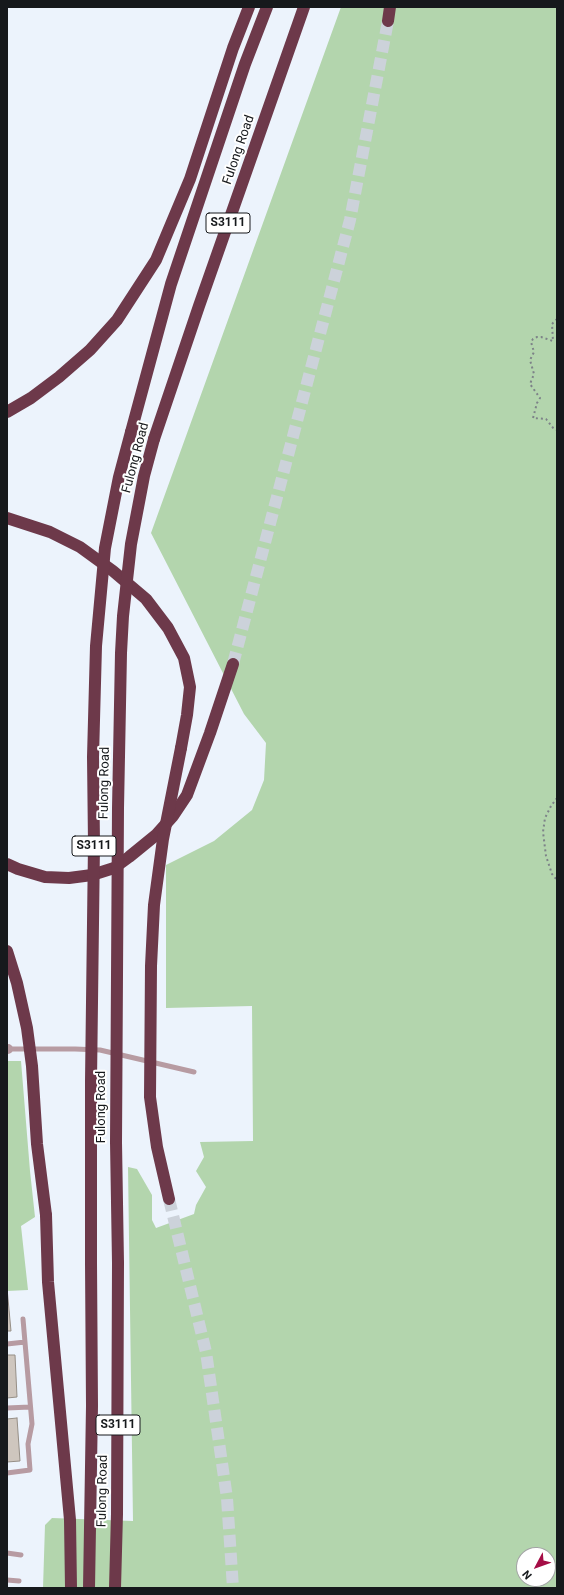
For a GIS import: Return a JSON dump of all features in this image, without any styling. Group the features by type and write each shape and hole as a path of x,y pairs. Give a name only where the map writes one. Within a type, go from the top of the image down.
{"highway":[{"path":"7,412 31,398 59,377 90,350 117,320 156,260 190,179 233,48 249,7"},
{"name":"Fulong Road","path":"88,1588 92,1406 91,1081 94,844 93,757 96,646 104,548 119,477 171,284 245,64 267,7"},
{"name":"Fulong Road","path":"115,1588 117,1514 118,1263 116,1142 121,653 123,616 131,544 154,439 196,313 304,7"},
{"path":"388,21 390,7"},
{"path":"7,518 50,532 80,547 113,571 146,599 168,628 184,658 190,687 181,748 163,839 154,905 151,966 150,1097 157,1147 169,1199"},
{"path":"7,864 45,877 69,878 92,875 114,868 156,835 173,816 187,795 233,664"},
{"path":"7,951 17,983 27,1028 32,1066 37,1144 46,1214 48,1282 70,1520 71,1588"}],"lane":[{"path":"8,1049 100,1050 194,1072"},
{"path":"7,1473 30,1470 28,1444 32,1428 23,1319"},
{"path":"7,1344 25,1342"},
{"path":"7,1408 30,1407"},
{"path":"7,1554 21,1555"},
{"path":"7,1580 19,1581"}],"path":[{"path":"557,319 552,324 553,341 536,337 531,342 534,352 530,360 534,374 530,384 540,398 533,418 546,419 554,429 557,430"},
{"path":"557,798 545,818 543,832 546,856 552,874 557,880"}],"green space":[{"path":"341,7 557,7 557,1588 43,1588 45,1525 52,1518 133,1521 128,1167 137,1169 152,1195 152,1220 156,1228 194,1214 196,1205 206,1187 196,1171 204,1157 200,1142 253,1141 252,1006 166,1008 166,865 214,841 252,810 264,780 266,743 244,714 151,533"},
{"path":"7,1061 21,1061 35,1217 21,1226 28,1290 7,1291"}],"building":[{"path":"7,1288 11,1331 7,1331"},
{"path":"7,1355 15,1355 17,1397 7,1398"},
{"path":"17,1418 20,1461 7,1462 7,1419"}],"tunnel":[{"path":"233,664 350,220 388,21"},
{"path":"169,1199 206,1352 227,1498 233,1588"}]}
